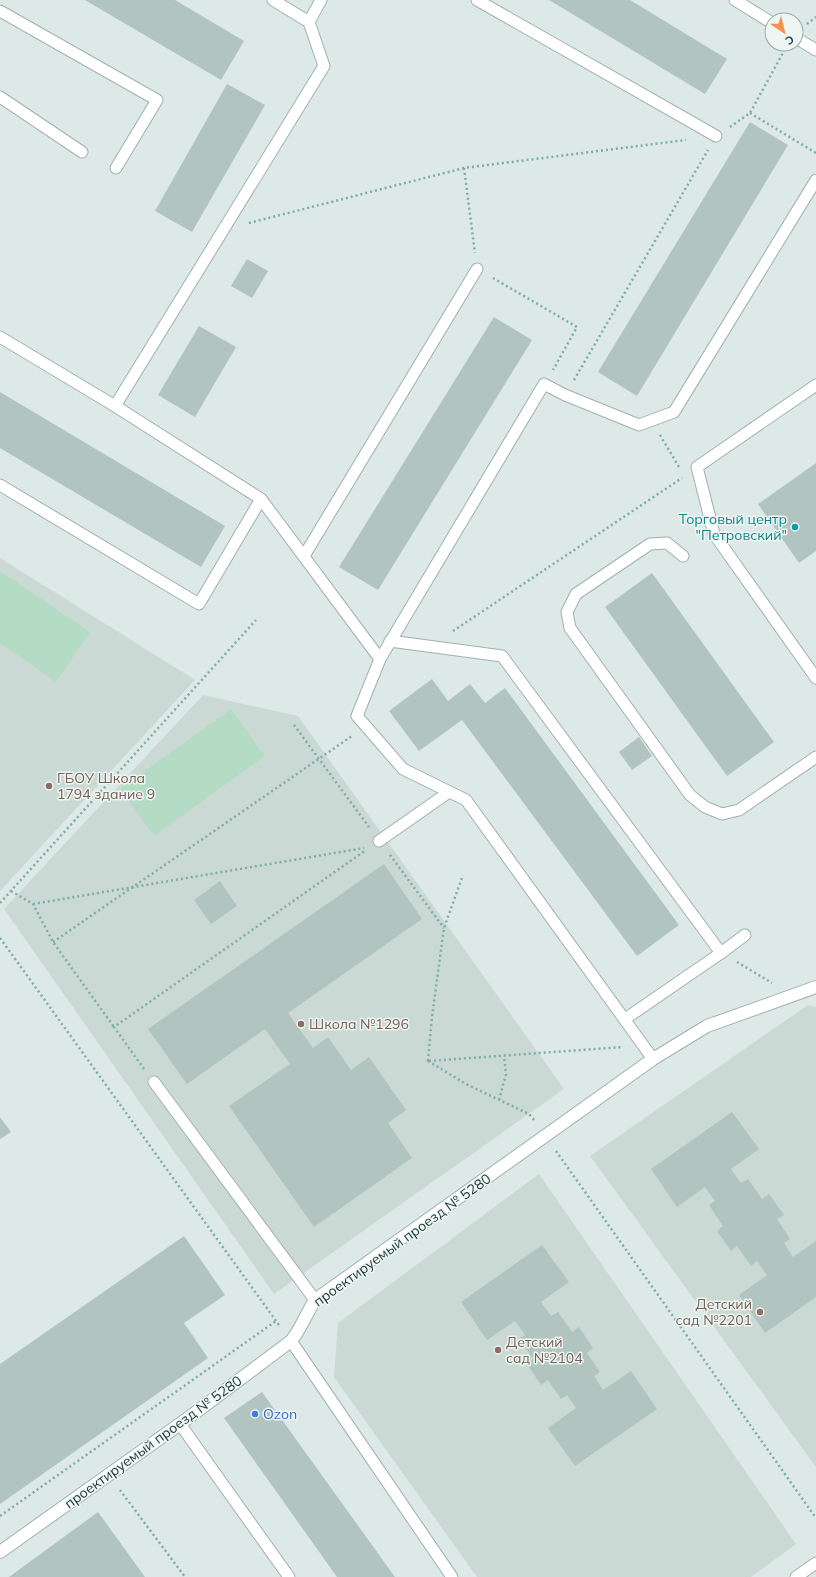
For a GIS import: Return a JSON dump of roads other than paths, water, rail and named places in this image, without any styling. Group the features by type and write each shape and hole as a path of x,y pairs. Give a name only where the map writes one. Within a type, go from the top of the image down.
{"street":[{"name":"проектируемый проезд № 5280","path":"0,1552 180,1424 291,1341 300,1330 306,1313 315,1300 653,1059 707,1026 816,987"}],"lane":[{"path":"115,406 324,66 309,22 273,0"},
{"path":"309,22 321,0"},
{"path":"477,0 716,136"},
{"path":"735,0 764,18"},
{"path":"0,11 157,100 116,168"},
{"path":"804,43 816,50"},
{"path":"0,97 82,152"},
{"path":"653,1059 466,800 403,769 357,716 380,659 390,641 544,384 566,395 639,425 674,412 816,180"},
{"path":"304,556 477,269"},
{"path":"0,337 115,406 261,499 380,659"},
{"path":"816,386 697,468 714,534 816,678"},
{"path":"0,485 199,604 261,499"},
{"path":"683,556 667,543 650,544 576,594 568,612 570,628 690,795 705,808 722,814 739,810 816,757"},
{"path":"390,641 502,656 721,953"},
{"path":"379,841 449,792"},
{"path":"625,1019 745,935"},
{"path":"154,1082 315,1300"},
{"path":"291,1341 452,1577"},
{"path":"180,1424 289,1577"},
{"path":"796,1577 816,1562"}],"place":[{"name":"Торговый центр \"Петровский\"","path":"795,527"},
{"name":"ГБОУ Школа 1794 здание 9","path":"49,786"},
{"name":"Школа №1296","path":"301,1024"},
{"name":"Детский сад №2201","path":"760,1312"},
{"name":"Детский сад №2104","path":"498,1350"},
{"name":"Ozon","path":"255,1414"}]}
